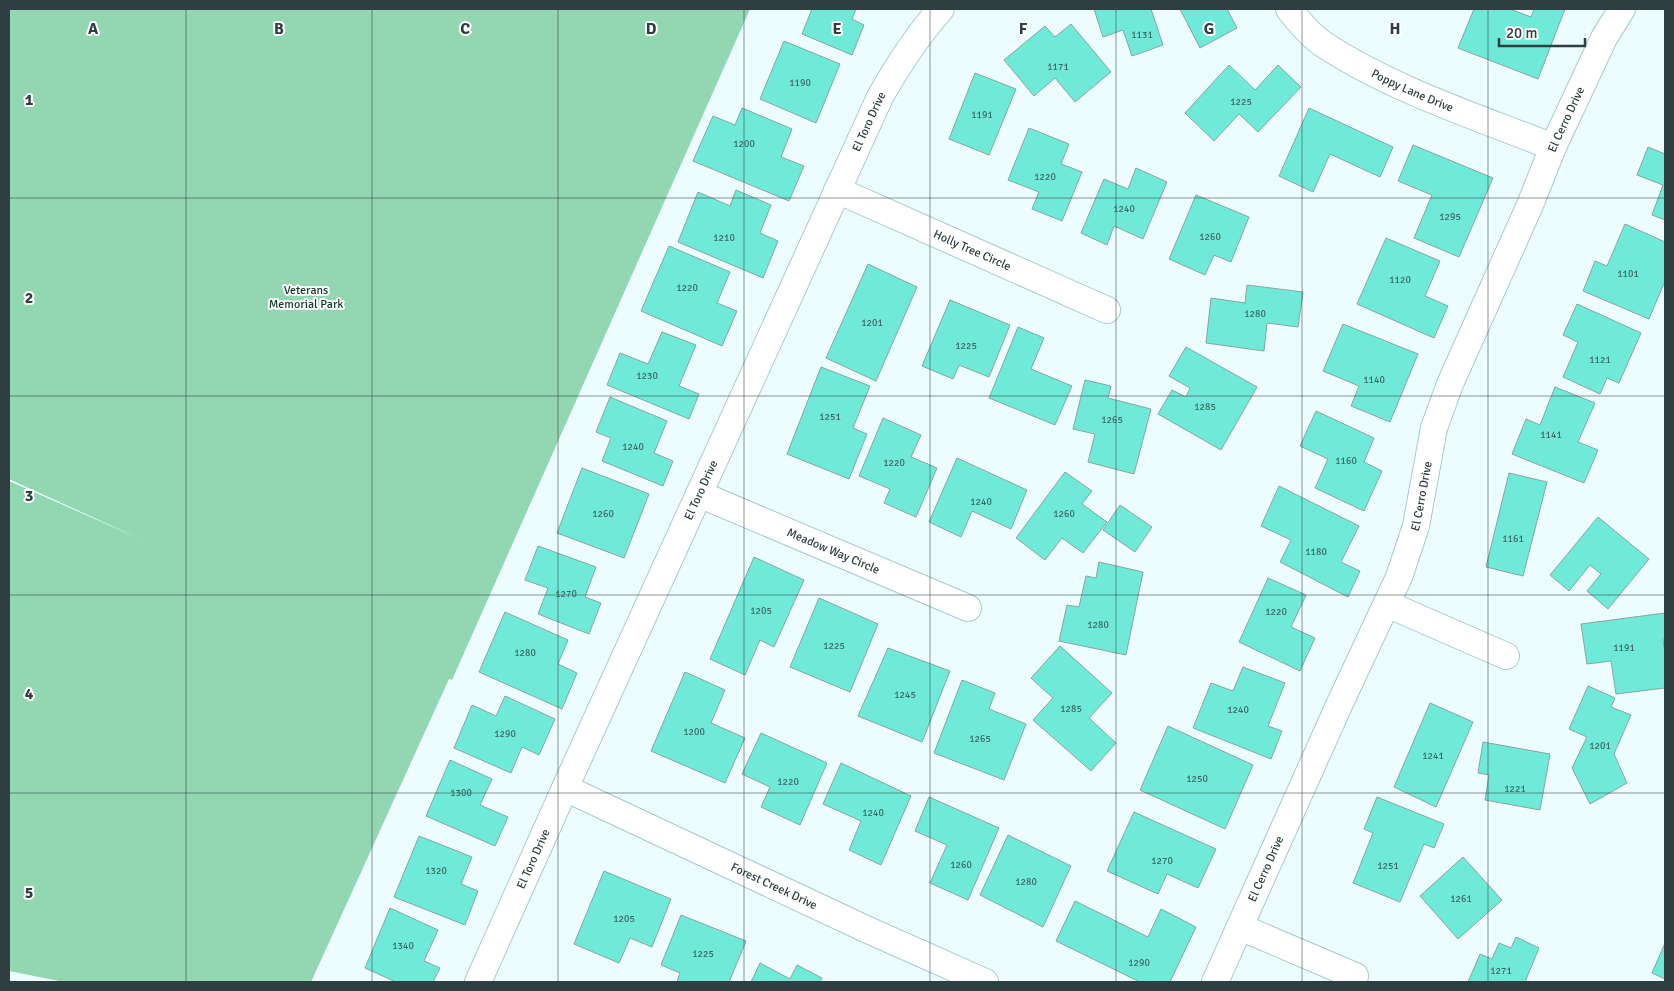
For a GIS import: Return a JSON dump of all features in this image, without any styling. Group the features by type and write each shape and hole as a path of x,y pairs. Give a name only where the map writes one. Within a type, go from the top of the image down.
{"street":[{"name":"El Toro Drive","path":"478,982 880,97 900,62 922,30 942,9"},
{"name":"Poppy Lane Drive","path":"1289,9 1301,24 1322,44 1378,76 1553,147"},
{"name":"El Cerro Drive","path":"1215,982 1340,703 1399,577 1416,526 1434,428 1450,384 1530,205 1553,147 1604,38 1622,9"},
{"name":"Holly Tree Circle","path":"837,190 1107,310"},
{"name":"Meadow Way Circle","path":"699,494 968,608"},
{"path":"1387,604 1506,656"},
{"name":"Forest Creek Drive","path":"565,788 868,930 985,982"},
{"path":"1240,927 1355,976"}],"green space":[{"name":"Veterans Memorial Park","path":"9,9 750,9 452,680 449,679 311,982 64,982 9,971 9,481 147,542 9,479"}],"building":[{"path":"812,9 856,9 852,19 864,25 852,55 802,34"},
{"path":"1094,9 1151,9 1163,45 1132,56 1123,30 1103,37"},
{"path":"1180,9 1227,9 1237,28 1200,48"},
{"path":"1474,9 1510,9 1531,17 1534,9 1565,9 1538,79 1458,48"},
{"path":"1071,24 1111,72 1075,102 1055,78 1034,96 1004,60 1045,26 1055,37"},
{"path":"784,41 840,64 816,123 760,99"},
{"path":"1229,65 1255,90 1278,65 1301,87 1258,132 1239,114 1214,141 1185,113"},
{"path":"975,73 1016,89 989,155 949,139"},
{"path":"742,108 792,129 781,157 804,166 789,201 693,161 713,116 735,125"},
{"path":"1309,108 1393,147 1380,177 1330,154 1313,192 1279,176"},
{"path":"1029,128 1069,144 1061,164 1082,172 1062,221 1032,209 1039,192 1008,180"},
{"path":"1413,145 1493,178 1459,257 1414,238 1432,195 1398,181"},
{"path":"1648,147 1665,154 1665,220 1652,215 1663,185 1637,175"},
{"path":"1136,168 1167,182 1143,239 1114,226 1107,245 1081,233 1104,179 1128,189"},
{"path":"736,190 771,205 760,233 778,241 763,278 678,242 698,192 730,206"},
{"path":"1196,195 1249,217 1231,262 1214,255 1205,275 1169,259"},
{"path":"1625,224 1665,242 1665,281 1649,319 1583,291 1595,261 1607,266"},
{"path":"1386,238 1440,261 1425,296 1448,306 1434,338 1357,304"},
{"path":"669,246 730,272 717,303 737,311 722,346 641,311"},
{"path":"868,264 917,287 876,381 826,358"},
{"path":"1247,285 1303,292 1298,327 1267,323 1264,351 1206,343 1211,298 1245,303"},
{"path":"950,300 1010,325 989,377 959,365 953,379 922,366"},
{"path":"1577,304 1641,333 1619,383 1607,378 1600,394 1563,377 1578,342 1563,335"},
{"path":"1343,324 1418,354 1390,422 1351,406 1359,386 1323,371"},
{"path":"1018,327 1044,338 1031,369 1072,386 1055,425 989,398"},
{"path":"662,332 696,345 679,386 699,394 689,419 607,385 620,353 648,364"},
{"path":"1186,347 1257,387 1221,450 1158,414 1172,390 1186,397 1190,388 1169,376"},
{"path":"821,367 870,386 853,428 867,434 849,479 787,454"},
{"path":"1085,380 1111,386 1108,398 1151,409 1134,474 1088,462 1095,434 1073,429"},
{"path":"1555,387 1595,403 1578,442 1598,450 1584,483 1512,454 1526,419 1540,425"},
{"path":"610,397 667,421 654,453 673,461 663,486 602,461 611,438 596,432"},
{"path":"1316,411 1374,438 1364,462 1382,471 1364,511 1315,488 1328,459 1300,446"},
{"path":"883,418 921,435 911,457 937,468 916,517 884,503 890,489 859,476"},
{"path":"957,458 1027,490 1011,529 972,511 961,537 929,522"},
{"path":"582,468 649,494 624,558 557,533"},
{"path":"1065,472 1092,491 1082,504 1107,522 1083,553 1062,538 1045,560 1016,538"},
{"path":"1509,473 1547,482 1523,576 1486,567"},
{"path":"1279,486 1359,526 1341,562 1360,571 1348,597 1280,562 1291,540 1261,526"},
{"path":"1120,505 1152,527 1135,552 1103,530"},
{"path":"1598,517 1649,559 1608,609 1587,591 1601,574 1590,565 1569,591 1550,575"},
{"path":"538,546 596,567 585,597 601,603 589,634 538,614 548,588 525,580"},
{"path":"754,557 804,580 774,647 760,640 745,675 710,659"},
{"path":"1099,562 1143,572 1126,655 1059,641 1067,605 1079,607 1086,576 1096,578"},
{"path":"1268,578 1306,595 1291,627 1315,638 1300,671 1239,642"},
{"path":"819,598 878,624 850,692 790,667"},
{"path":"505,612 568,640 558,664 577,673 562,709 479,672"},
{"path":"1665,613 1665,638 1663,639 1665,688 1616,694 1611,661 1587,664 1581,624"},
{"path":"1060,646 1112,693 1089,718 1116,743 1091,771 1033,720 1053,698 1031,678"},
{"path":"888,648 950,671 922,742 858,716"},
{"path":"1243,667 1285,683 1268,726 1282,731 1271,759 1193,728 1211,683 1233,691"},
{"path":"685,672 725,690 711,723 745,738 725,783 651,751"},
{"path":"962,680 995,693 989,709 1026,724 1004,780 934,753"},
{"path":"1588,686 1615,698 1611,707 1631,715 1614,754 1627,783 1590,804 1572,768 1587,737 1569,729"},
{"path":"505,696 555,719 539,755 522,747 511,773 454,748 472,705 496,716"},
{"path":"1430,703 1473,722 1436,807 1394,787"},
{"path":"1168,726 1253,765 1225,829 1140,790"},
{"path":"761,733 827,763 800,825 761,807 770,787 742,774"},
{"path":"1483,742 1550,754 1540,810 1485,800 1489,775 1478,773"},
{"path":"450,760 492,779 480,805 508,817 495,846 426,816"},
{"path":"841,763 911,796 881,865 849,850 861,821 823,804"},
{"path":"929,797 999,828 968,900 930,883 947,845 915,831"},
{"path":"1377,797 1444,824 1434,848 1424,844 1400,902 1353,883 1373,833 1364,829"},
{"path":"1134,812 1216,849 1198,888 1167,874 1158,894 1107,871"},
{"path":"1008,835 1071,866 1043,927 980,895"},
{"path":"419,836 472,857 461,884 478,891 465,925 394,897"},
{"path":"1463,857 1502,900 1458,939 1420,896"},
{"path":"604,871 671,899 652,947 630,938 619,963 574,944"},
{"path":"1075,901 1148,937 1161,909 1196,927 1170,982 1140,982 1056,941"},
{"path":"390,908 438,930 424,961 440,968 433,982 396,982 365,968"},
{"path":"681,915 746,941 729,982 677,982 680,973 661,965"},
{"path":"1516,937 1539,948 1525,982 1468,982 1480,954 1492,959 1499,943 1511,948"},
{"path":"1665,943 1665,979 1652,973"},
{"path":"760,963 790,979 797,965 822,978 820,982 751,982"}]}
